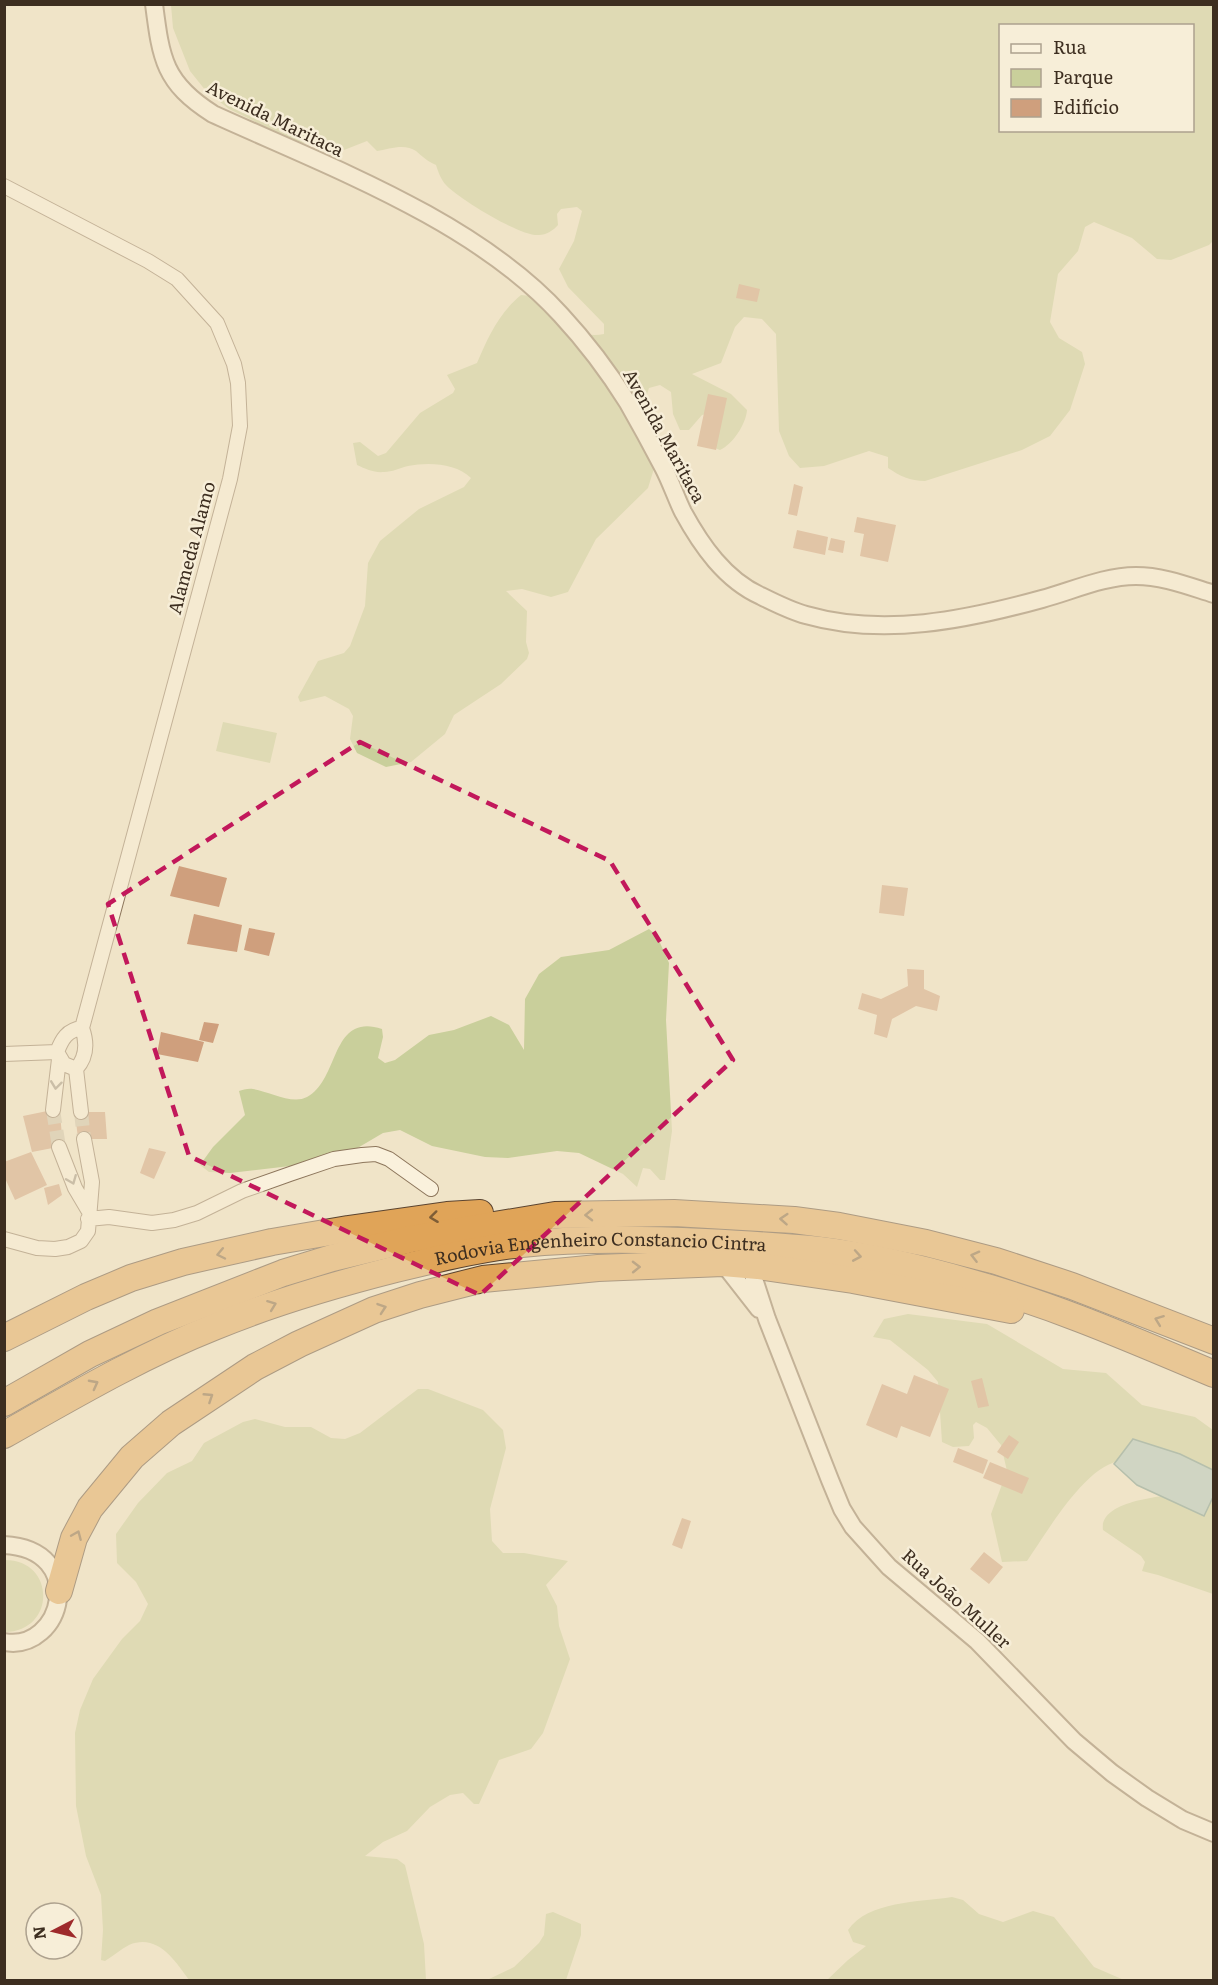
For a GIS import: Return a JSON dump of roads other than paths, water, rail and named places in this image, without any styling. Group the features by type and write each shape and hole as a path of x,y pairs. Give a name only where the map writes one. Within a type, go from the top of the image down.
{"highway":[{"path":"4,1338 86,1297 131,1278 183,1262 272,1242 410,1220 476,1213 555,1215"},
{"name":"Rodovia Engenheiro Constancio Cintra","path":"4,1403 90,1354 158,1322 283,1273 332,1258 411,1239 555,1215 685,1214 794,1220 840,1226 926,1243 996,1261 1072,1286 1214,1341"},
{"name":"Rodovia Engenheiro Constancio Cintra","path":"4,1435 142,1359 286,1299 452,1255 518,1244 587,1239 662,1240 822,1250 891,1262 971,1282 1041,1304 1214,1374"},
{"path":"59,1591 74,1538 90,1508 132,1457 171,1423 255,1367 309,1339 374,1310 420,1295 483,1279 598,1268 723,1263 874,1283 988,1305 1081,1328 1110,1330"}],"street":[{"name":"Avenida Maritaca","path":"154,4 162,58 172,79 192,101 213,114 366,184 429,216 475,243 519,276 559,312 593,352 628,403 664,469 682,510 702,543 726,572 756,594 805,615 849,624 885,625 924,623 1004,609 1102,581 1136,576 1173,580 1214,594"},
{"name":"Alameda Alamo","path":"4,186 148,261 177,279 217,323 234,364 238,383 240,426 230,479 81,1028 86,1046 76,1069 81,1112"},
{"path":"53,1110 58,1055 62,1040 68,1033 81,1028"},
{"path":"4,1054 58,1055"},
{"path":"58,1055 68,1068 76,1069"},
{"path":"4,1239 37,1248 68,1247 81,1241 88,1231 92,1182 84,1139"},
{"path":"59,1147 88,1215"},
{"path":"88,1215 152,1223 174,1220 197,1213 242,1191 290,1174 334,1159 362,1155 376,1154 389,1159 431,1189"},
{"path":"723,1263 767,1319"},
{"path":"758,1266 754,1279 767,1319"},
{"name":"Rua João Muller","path":"767,1319 842,1509 867,1545 977,1641 1074,1741 1112,1773 1183,1820 1214,1833"},
{"path":"5,1545 25,1546 42,1556 54,1572 59,1591 56,1611 46,1628 30,1639 7,1643"}],"water":[{"path":"1133,1439 1180,1454 1213,1470 1213,1497 1204,1516 1137,1485 1114,1464"}],"tunnel":[{"path":"53,1110 59,1147"},
{"path":"81,1112 84,1139"}]}
